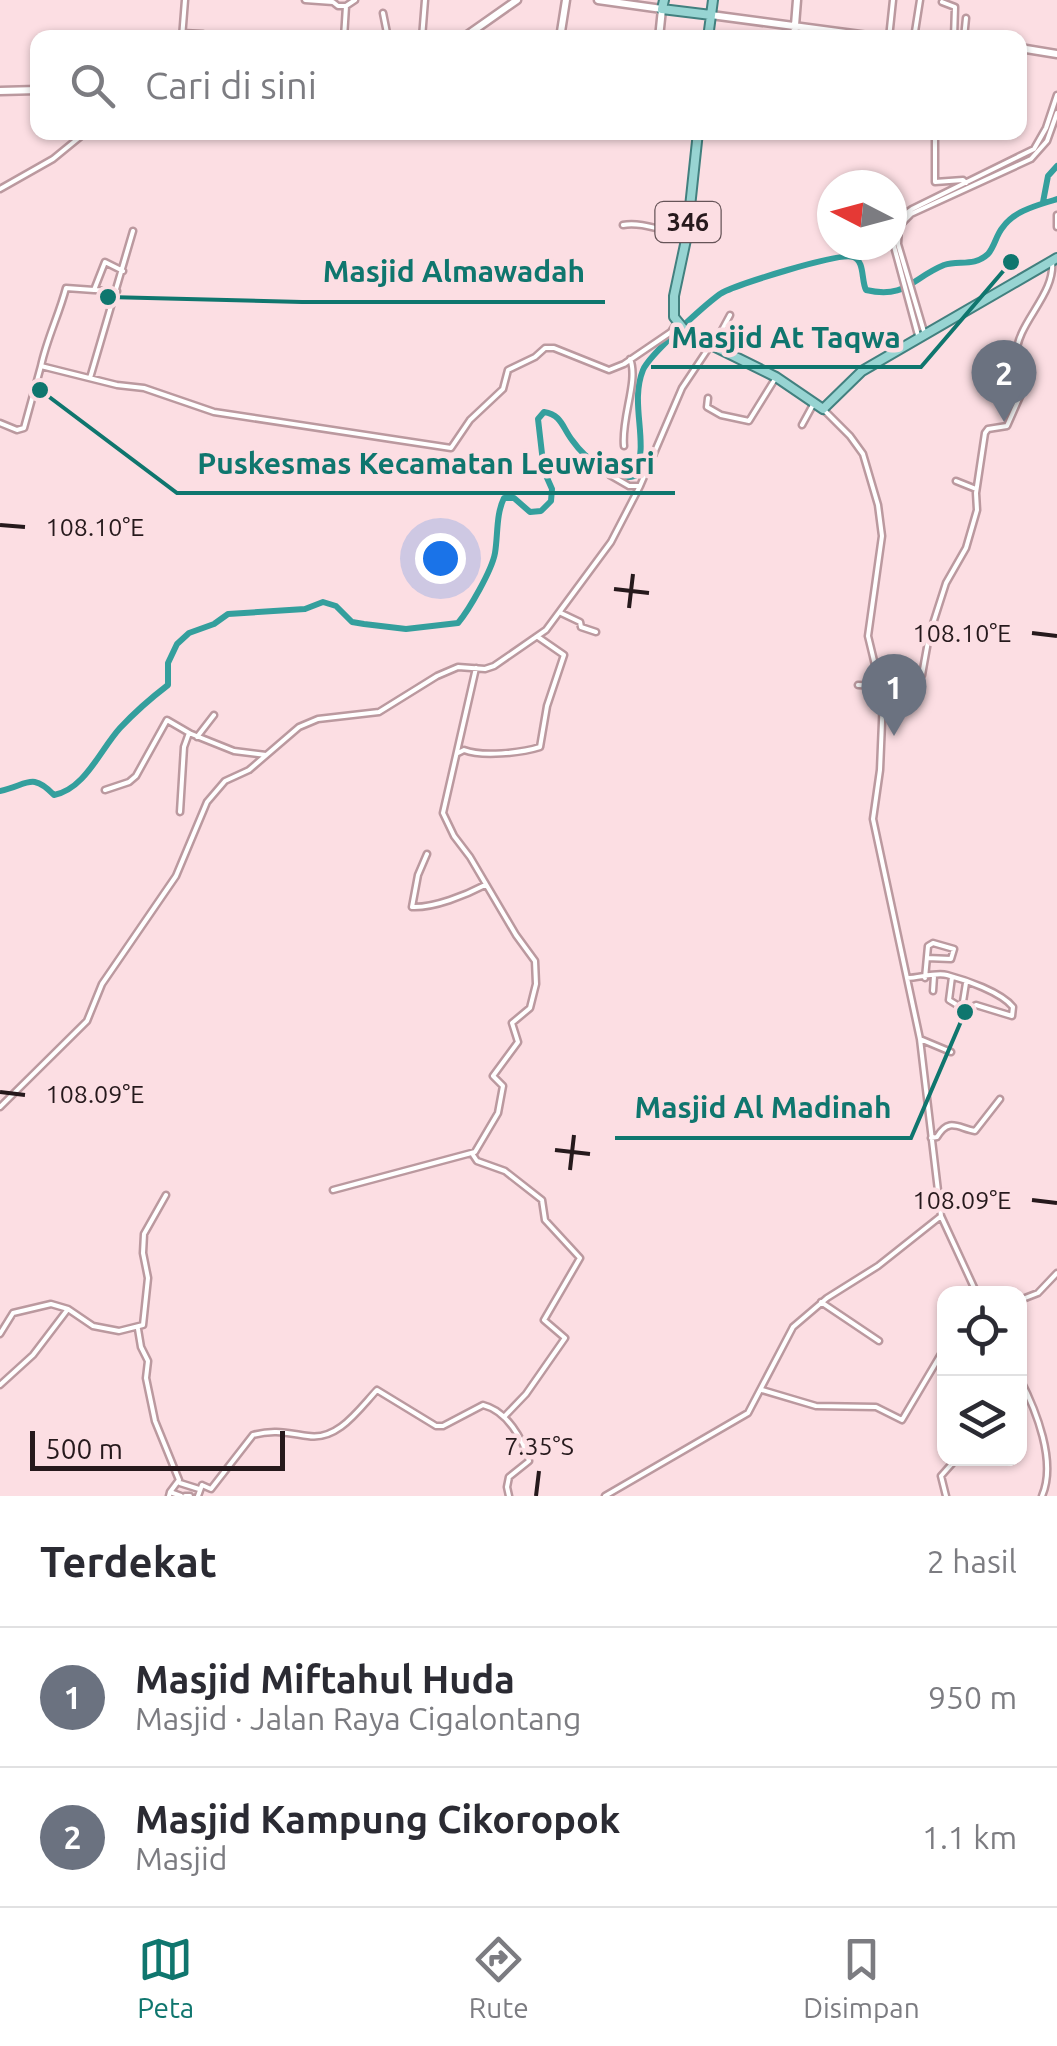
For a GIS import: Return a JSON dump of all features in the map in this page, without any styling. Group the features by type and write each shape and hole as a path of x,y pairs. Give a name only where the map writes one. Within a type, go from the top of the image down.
{"main road":[{"path":"474,30 517,0"},
{"path":"561,30 566,0"},
{"path":"598,0 665,3 679,10 814,30"},
{"path":"697,13 712,0"},
{"path":"709,30 712,0"},
{"path":"796,28 797,0"},
{"path":"660,30 665,3"},
{"path":"697,13 706,18 709,30"},
{"path":"1027,49 1057,54"},
{"path":"0,91 30,90"},
{"name":"346","path":"697,140 687,236 673,311 677,323 686,333 776,377 823,409"},
{"path":"823,409 862,372 1054,259"}],"street":[{"path":"182,30 185,0"},
{"path":"305,0 335,1 346,6"},
{"path":"346,6 355,0"},
{"path":"422,30 424,0"},
{"path":"887,30 893,0"},
{"path":"915,30 920,0"},
{"path":"942,2 955,6 954,30"},
{"path":"344,30 346,6"},
{"path":"383,13 386,30"},
{"path":"965,30 966,18"},
{"path":"922,337 896,238 899,226 929,203 1034,150 1056,100"},
{"path":"907,213 1036,154 1057,113"},
{"path":"0,189 53,159 76,140"},
{"path":"935,140 936,182 966,183"},
{"path":"1057,215 1057,227"},
{"path":"624,225 636,223 687,236"},
{"path":"90,378 133,231"},
{"path":"883,710 900,714 922,675 929,636 946,583 966,548 977,510 976,489 986,432 1008,426 1028,376 1028,370 1016,358 1017,342 1046,290 1054,259"},
{"path":"900,260 903,270"},
{"path":"94,290 105,262 124,271"},
{"path":"0,423 17,430 24,428 50,328 66,288 117,290"},
{"path":"0,1107 87,1021 102,984 176,876 207,802 225,780 249,770 298,727 318,719 380,712 458,667 494,666 538,637 561,613 610,542 640,486 682,388 730,315"},
{"path":"41,366 144,388 214,412 451,448 470,420 503,389 508,370 536,357 545,348 554,348 604,370 622,366 671,332 677,323"},
{"path":"624,446 625,410 633,376 630,359"},
{"path":"708,398 707,407 749,421 776,377"},
{"path":"802,425 814,403"},
{"path":"823,409 863,454 878,506 882,536 868,636 883,710 873,819 920,1039 941,1216 974,1286"},
{"path":"610,476 628,486 640,486"},
{"path":"956,481 976,489"},
{"path":"561,613 596,632"},
{"path":"458,752 518,753 540,747 547,706 564,655 538,637"},
{"path":"333,1190 473,1154 498,1113 503,1086 494,1079 494,1073 518,1042 512,1023 530,1010 536,975 534,958 454,836 444,813 476,668"},
{"path":"858,684 881,688"},
{"path":"180,812 184,746 214,715"},
{"path":"105,790 132,780 167,720 234,750 266,755"},
{"path":"427,854 418,875 412,908 470,893 485,884"},
{"path":"925,978 927,958 930,944 954,949 951,959 927,958"},
{"path":"933,991 934,976"},
{"path":"906,978 952,977 1008,1000 1014,1012 1009,1016 976,1004 962,1008 949,1000 952,977"},
{"path":"962,1008 966,983"},
{"path":"920,1039 951,1052"},
{"path":"931,1138 938,1137 943,1127 950,1124 974,1132 1000,1099"},
{"path":"473,1154 477,1161 505,1170 542,1200 545,1220 578,1253 580,1260 544,1322 565,1338 526,1394 504,1417"},
{"path":"0,1334 8,1318 17,1312 51,1304 93,1326 120,1331 144,1323 148,1278 142,1253 144,1234 166,1195"},
{"path":"605,1496 748,1412 793,1327 941,1216"},
{"path":"1027,1297 1038,1293 1057,1274"},
{"path":"822,1302 878,1342"},
{"path":"0,1385 33,1355 68,1310"},
{"path":"138,1328 140,1347 148,1361 146,1378 155,1421 180,1483"},
{"path":"762,1390 816,1406 876,1407 902,1420 937,1360"},
{"path":"198,1496 202,1485 212,1489 253,1436 284,1430 321,1437 352,1419 376,1390 443,1426 485,1405 504,1417 530,1461 508,1479 509,1496"},
{"path":"1027,1405 1048,1469 1042,1496"},
{"path":"720,1430 726,1436"},
{"path":"946,1496 941,1476 949,1466"},
{"path":"180,1483 200,1489"},
{"path":"170,1494 180,1483"},
{"path":"170,1494 185,1496"}],"waterway":[{"path":"1043,202 1048,176 1057,166"},
{"path":"0,791 34,782 54,795 75,785 120,728 168,685 168,663 177,644 189,633 228,614 305,609 323,602 336,606 352,622 364,624 406,629 458,623 480,590 493,560 504,498 514,498 530,512 541,511 551,501 538,419 544,412 555,416 592,461 618,476 635,476 641,450 638,396 643,370 666,342 720,294 787,270 844,257 857,259 866,290 891,292 944,265 983,258 1014,216 1057,199"}],"place":[{"name":"Masjid At Taqwa","path":"1011,262"},
{"name":"Masjid Almawadah","path":"108,297"},
{"name":"Puskesmas Kecamatan Leuwiasri","path":"40,390"},
{"name":"Masjid Kampung Cikoropok","path":"1004,422"},
{"name":"Masjid Miftahul Huda","path":"894,736"},
{"name":"Masjid Al Madinah","path":"965,1012"}]}
